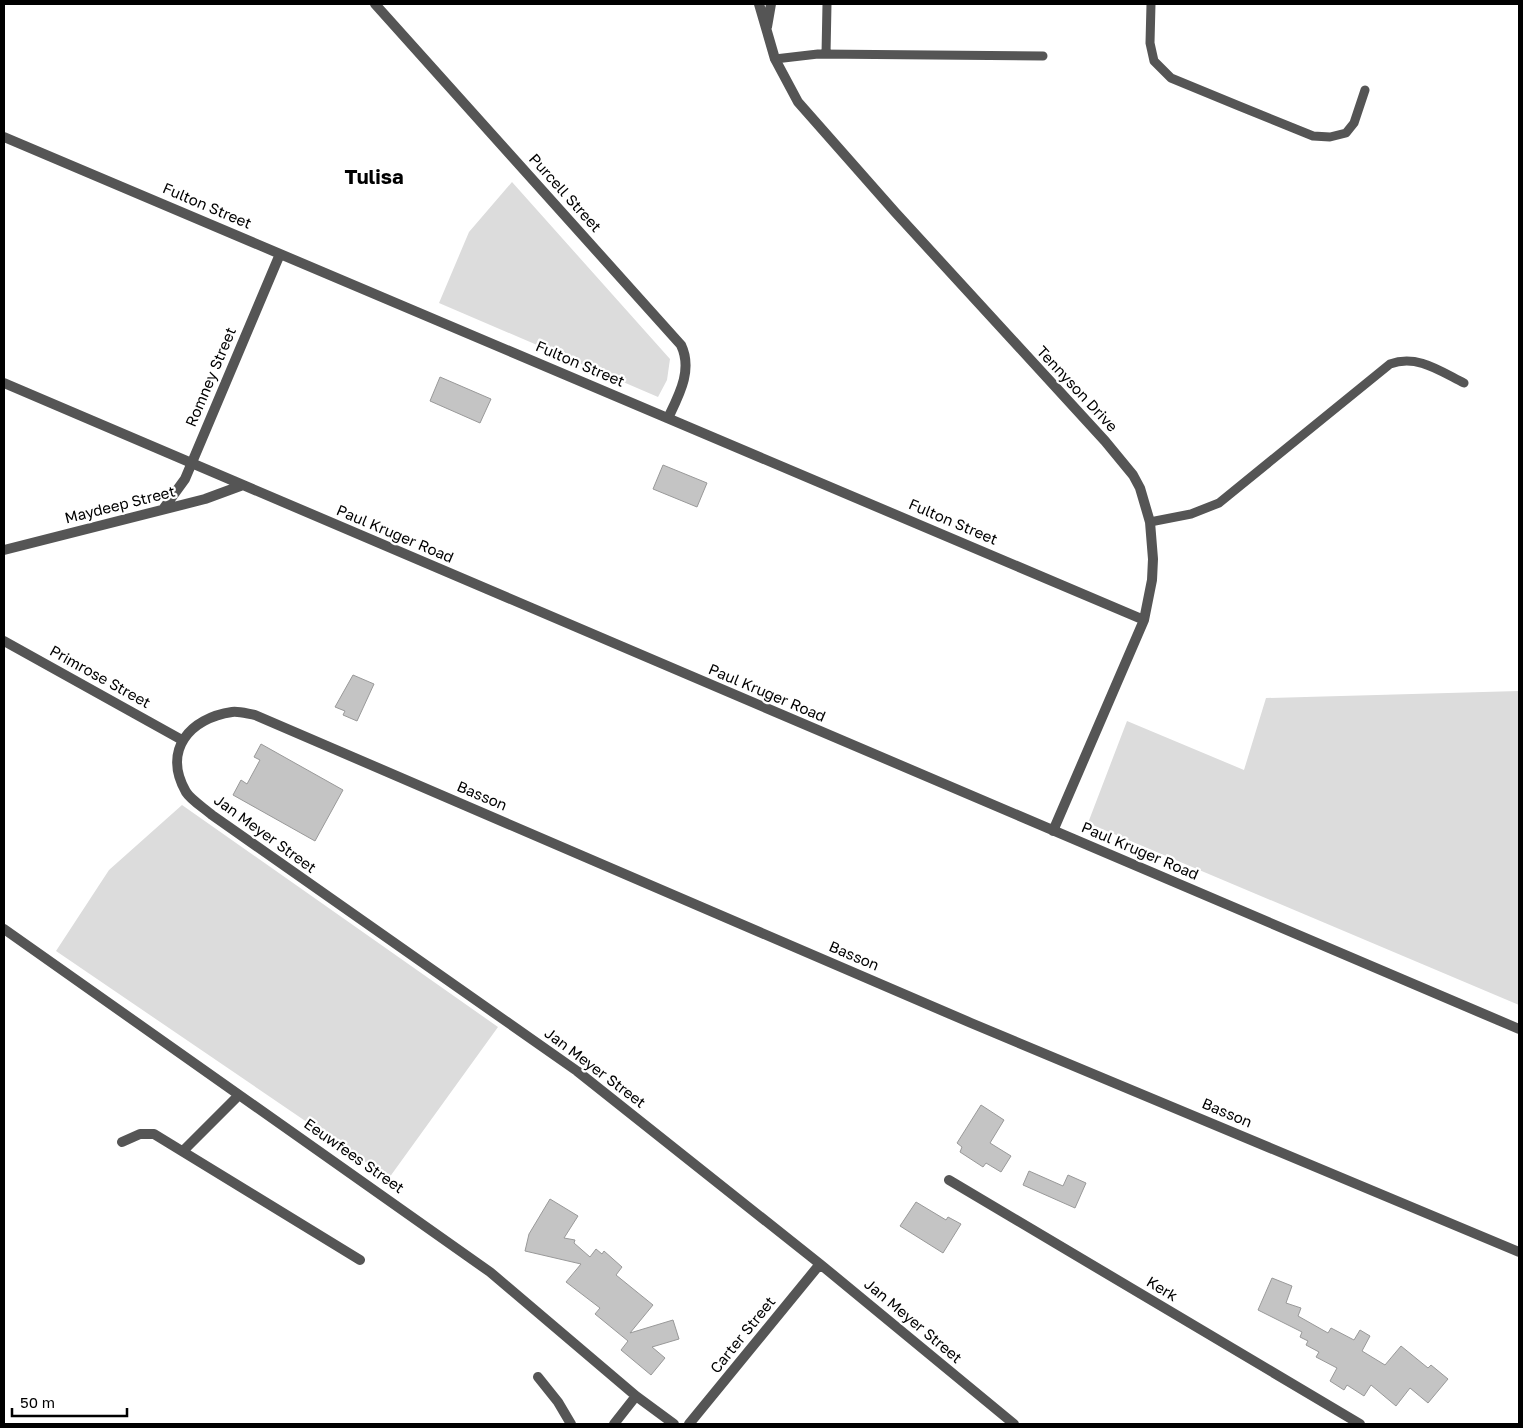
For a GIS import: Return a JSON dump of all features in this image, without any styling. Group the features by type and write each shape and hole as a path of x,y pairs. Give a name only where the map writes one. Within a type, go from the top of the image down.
{"street":[{"name":"Purcell Street","path":"375,4 681,345 686,354 684,382 668,418"},
{"name":"Tennyson Drive","path":"758,4 767,28 775,59 798,102 1124,464 1140,488 1150,522 1153,559 1152,580 1144,620 1053,830"},
{"name":"Tennyson Drive","path":"767,28 771,4"},
{"name":"Fulton Street","path":"4,137 1144,620"},
{"name":"Romney Street","path":"164,508 185,479 190,463 280,254"},
{"name":"Paul Kruger Road","path":"4,383 1519,1030"},
{"name":"Maydeep Street","path":"4,550 205,499 243,485"},
{"name":"Primrose Street","path":"4,641 182,740"},
{"name":"Basson","path":"182,740 198,724 213,717 234,711 255,715 980,1026 1519,1252"},
{"name":"Jan Meyer Street","path":"182,740 176,752 179,772 186,793 212,815 577,1071 820,1264 1014,1424"},
{"name":"Eeuwfees Street","path":"4,929 490,1272 636,1396 674,1424"},
{"path":"183,1151 239,1095"},
{"path":"122,1142 147,1132 154,1134 360,1260"},
{"name":"Kerk","path":"949,1180 1360,1424"},
{"name":"Carter Street","path":"689,1424 820,1264"},
{"path":"538,1377 558,1402 571,1424"},
{"path":"614,1424 636,1396"}],"lane":[{"path":"826,54 827,4"},
{"path":"1151,4 1150,43 1154,61 1171,78 1248,110 1313,136 1330,137 1346,132 1354,123 1365,90"},
{"path":"775,59 826,54 1042,56"},
{"path":"1150,522 1191,514 1219,503 1390,364 1403,359 1421,362 1464,383"}],"shaded area":[{"path":"512,182 670,359 667,380 658,397 439,303 469,232"},
{"path":"1519,691 1519,1005 1088,823 1127,721 1244,770 1266,698"},
{"path":"182,805 498,1027 389,1178 56,951 109,870"}],"building":[{"path":"440,377 491,399 480,423 430,401"},
{"path":"663,465 707,483 697,507 653,489"},
{"path":"353,675 374,684 357,721 343,715 345,711 335,707"},
{"path":"261,744 343,790 315,841 233,795 241,780 247,784 260,760 254,757"},
{"path":"981,1105 1004,1120 990,1143 1011,1156 1001,1172 986,1163 983,1167 960,1152 962,1147 957,1143"},
{"path":"1029,1171 1063,1186 1068,1175 1086,1183 1075,1208 1023,1185"},
{"path":"550,1199 578,1216 564,1238 575,1240 574,1243 590,1257 596,1249 602,1254 604,1251 622,1267 616,1275 653,1305 630,1333 673,1320 679,1339 652,1347 665,1358 651,1375 621,1350 628,1341 595,1314 600,1308 566,1282 581,1264 525,1251 529,1234"},
{"path":"916,1202 946,1220 948,1217 961,1224 943,1253 900,1226"},
{"path":"1272,1278 1292,1286 1286,1303 1301,1308 1298,1316 1328,1333 1331,1328 1354,1340 1360,1330 1370,1336 1362,1351 1385,1365 1401,1346 1428,1368 1431,1365 1448,1379 1428,1403 1410,1388 1396,1406 1371,1385 1364,1396 1347,1385 1344,1390 1330,1381 1337,1368 1316,1357 1319,1352 1306,1345 1308,1341 1300,1337 1302,1332 1258,1310"}],"district":[{"name":"Tulisa","path":"374,177"}]}
